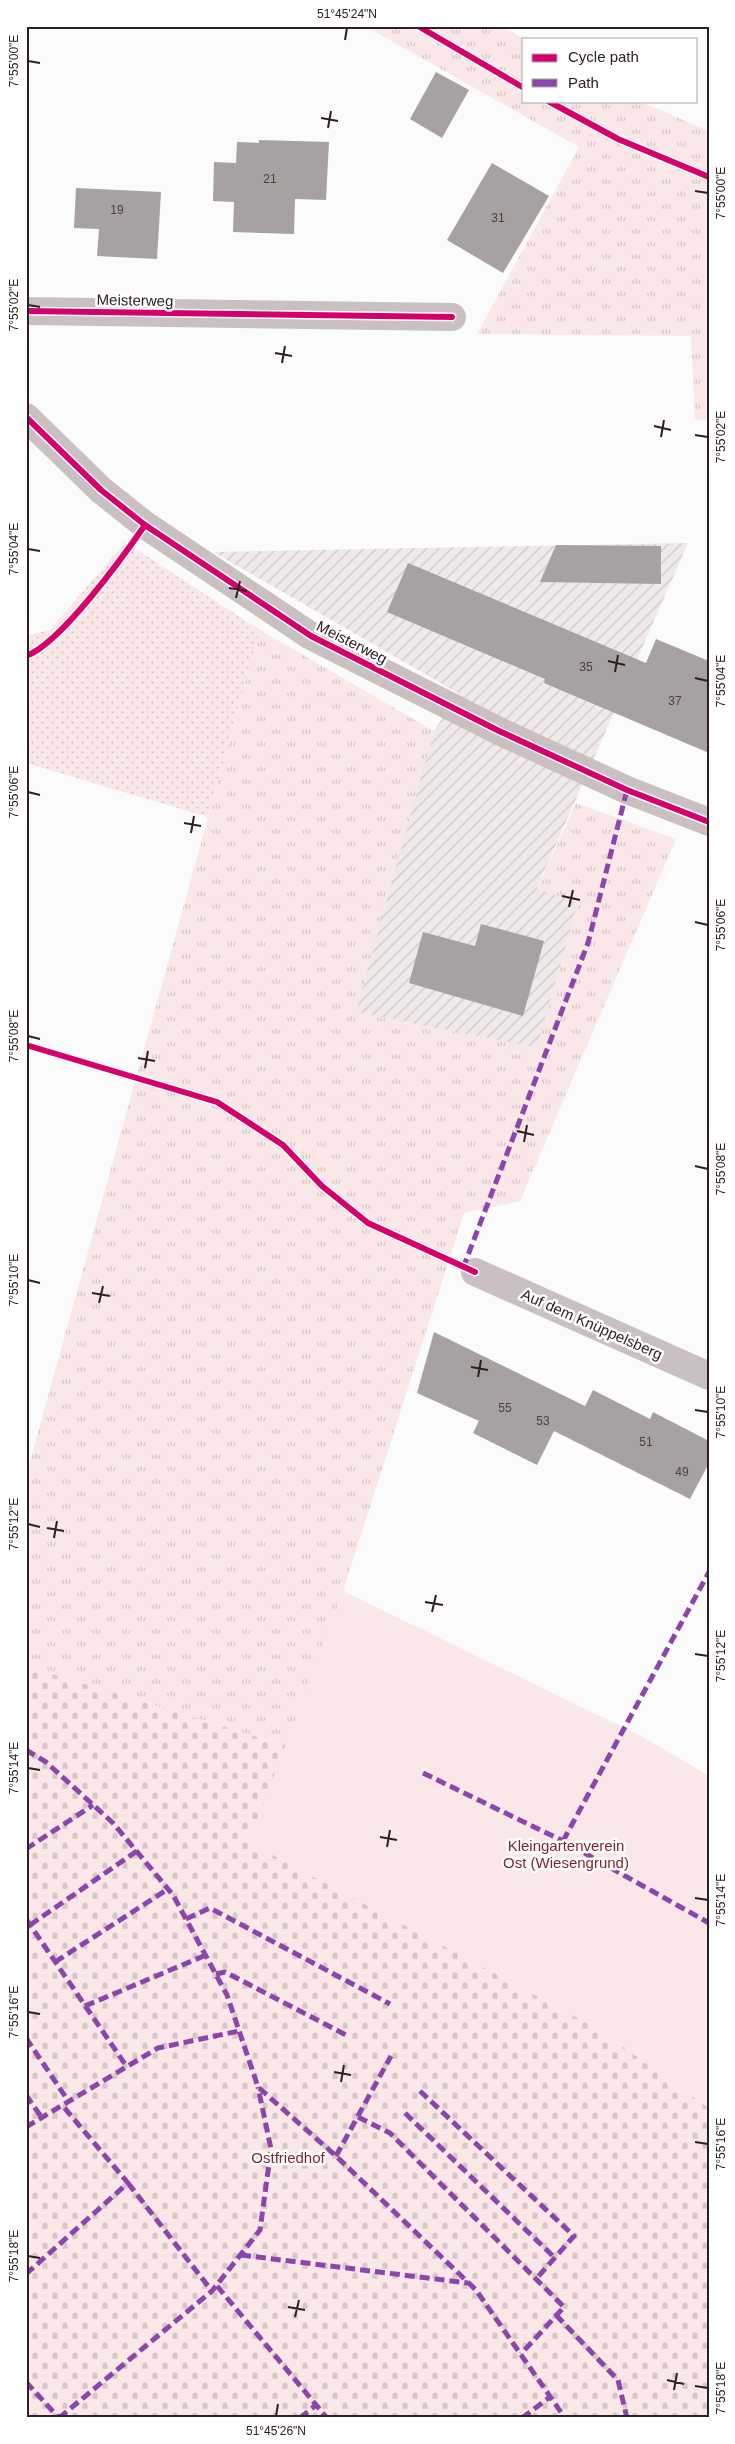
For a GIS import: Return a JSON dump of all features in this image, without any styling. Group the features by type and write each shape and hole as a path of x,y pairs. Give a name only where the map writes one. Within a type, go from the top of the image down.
{"street":[{"name":"Meisterweg","path":"26,311 452,317"},
{"name":"Meisterweg","path":"26,417 101,490 144,525 311,636 499,731 627,790 709,822"},
{"name":"Auf dem Knüppelsberg","path":"475,1272 709,1376"}],"shaded area":[{"path":"688,543 537,888 578,903 537,1048 355,1012 429,746 434,731 458,693 213,552"}],"green space":[{"path":"365,26 501,26 522,38 522,102 641,102 709,131 709,421 695,419 691,336 477,334 579,147"},
{"path":"125,542 260,630 208,817 26,763 26,636 50,630"},
{"path":"260,630 434,731 356,1012 537,1048 578,903 537,889 576,803 676,839 520,1201 464,1213 343,1591 287,1746 26,1666 26,1476"},
{"name":"Kleingartenverein Ost (Wiesengrund)","path":"343,1591 641,1736 709,1776 709,2108 597,2028 249,1842"},
{"name":"Ostfriedhof","path":"26,1666 287,1746 249,1842 597,2028 709,2108 709,2418 26,2418"}],"building":[{"path":"436,72 469,90 442,138 410,119"},
{"path":"259,140 329,142 326,200 295,199 294,234 233,232 234,202 213,201 214,162 236,163 237,142 259,143"},
{"path":"492,163 549,196 503,273 447,240"},
{"path":"76,188 161,192 157,259 97,256 99,229 74,228"},
{"path":"556,545 661,546 661,584 540,582"},
{"path":"408,563 646,663 656,639 709,661 709,753 544,683 545,679 387,612"},
{"path":"481,924 544,941 523,1016 409,983 423,932 475,946"},
{"path":"434,1332 585,1406 593,1390 650,1419 653,1412 709,1441 709,1463 690,1499 554,1431 537,1465 473,1433 479,1421 417,1393"}],"marked path":[{"path":"463,1268 588,943 627,790"},
{"path":"563,1841 709,1572"},
{"path":"26,1750 46,1762 113,1823 173,1895 227,1995 258,2087 336,2156 476,2290 565,2418"},
{"path":"423,1773 563,1841 709,1923"},
{"path":"26,1849 93,1805"},
{"path":"30,1925 137,1851"},
{"path":"55,1962 168,1889"},
{"path":"186,1919 210,1908 390,2004"},
{"path":"26,1919 127,2067"},
{"path":"85,2006 206,1955"},
{"path":"216,1974 225,1972 348,2036"},
{"path":"26,2127 158,2048 239,2031"},
{"path":"26,2038 69,2102"},
{"path":"336,2156 391,2056"},
{"path":"59,2418 212,2291 260,2230 271,2149 258,2087"},
{"path":"420,2091 574,2236 536,2279"},
{"path":"26,2095 42,2118"},
{"path":"26,2274 128,2183 62,2105"},
{"path":"405,2113 555,2258"},
{"path":"358,2117 390,2133 564,2307 521,2354"},
{"path":"128,2183 212,2291"},
{"path":"241,2255 468,2283"},
{"path":"217,2286 327,2418"},
{"path":"556,2315 618,2380 627,2418"},
{"path":"26,2382 59,2418"},
{"path":"522,2418 550,2397"},
{"path":"300,2418 316,2405"}],"cycle path":[{"path":"418,26 522,87"},
{"path":"550,102 618,139 709,177"},
{"path":"26,311 452,317"},
{"path":"26,417 101,490 145,525 311,636 499,731 627,790 709,822"},
{"path":"26,656 40,648 73,618 107,577 145,525"},
{"path":"26,1045 217,1102 283,1145 322,1186 368,1223 475,1272"}]}
